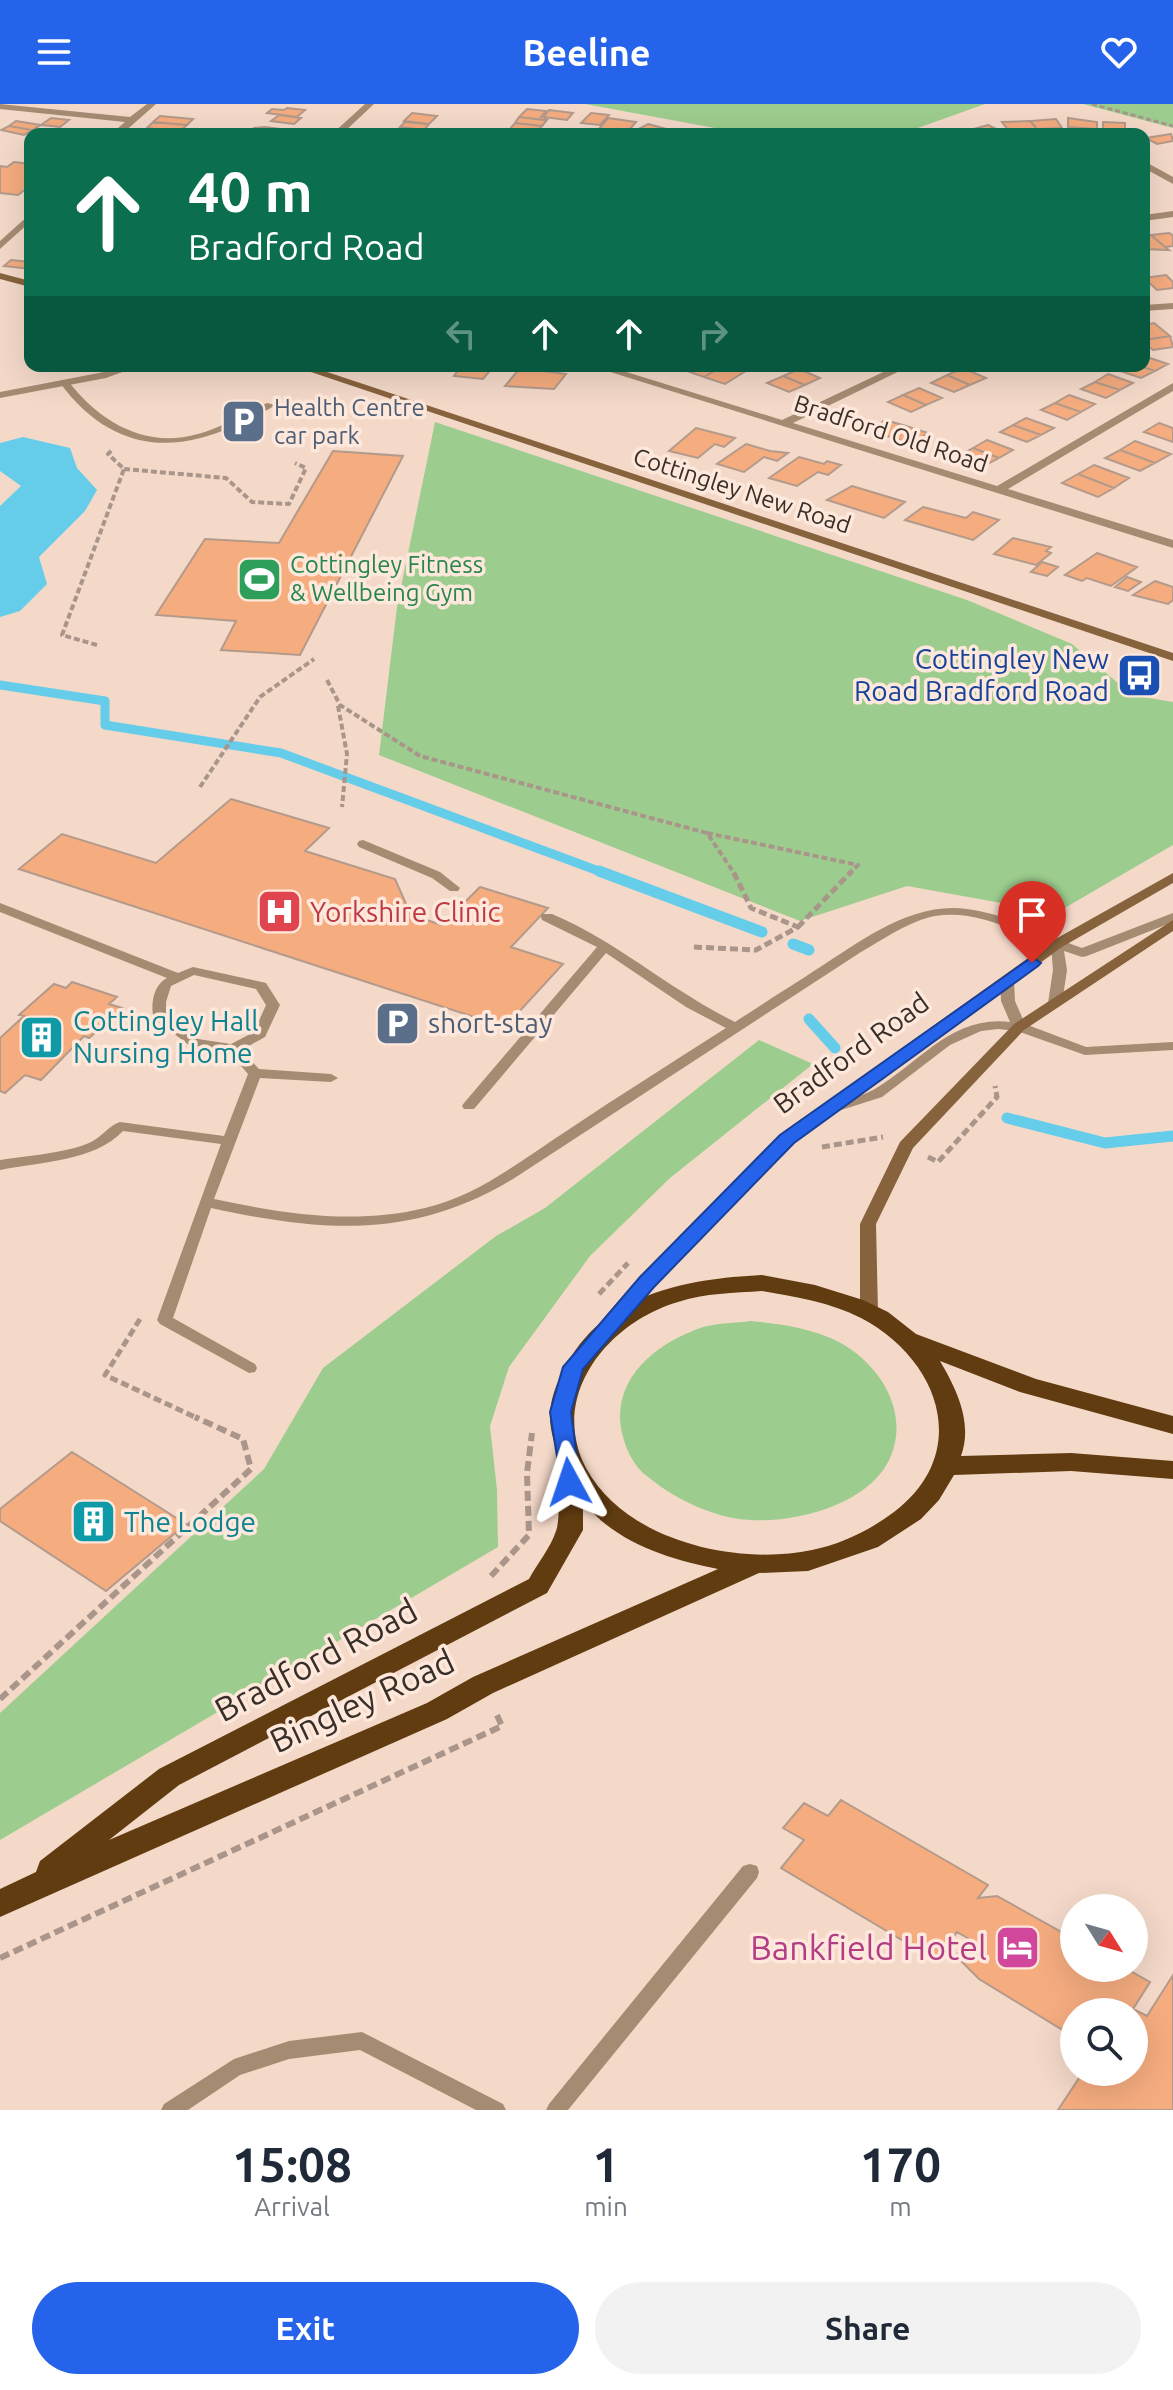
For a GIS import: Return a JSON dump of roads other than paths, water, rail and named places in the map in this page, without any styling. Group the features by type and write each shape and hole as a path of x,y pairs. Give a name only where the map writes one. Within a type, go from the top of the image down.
{"highway":[{"path":"907,1339 939,1378 953,1421 947,1466 920,1506 876,1539 818,1559 754,1564 692,1555 638,1532 595,1499 569,1459 560,1412 574,1367 606,1329 653,1301 711,1286 776,1285 817,1292 869,1312 907,1339 1029,1386 1173,1425"},
{"name":"Bradford Road","path":"12,1897 169,1777 538,1586 570,1530 569,1459"},
{"path":"947,1466 1071,1462 1173,1470"},
{"name":"Bingley Road","path":"12,1897 437,1711 483,1685 754,1564"}],"main road":[{"path":"0,276 24,282"},
{"name":"Cottingley New Road","path":"316,372 1173,657"},
{"name":"Bradford Road","path":"606,1329 647,1282 787,1139 1057,944 1173,877"},
{"path":"869,1312 868,1224 906,1146 1019,1027 1173,924"}],"street":[{"path":"122,128 152,104"},
{"path":"344,128 370,104"},
{"path":"0,106 26,106 130,120"},
{"path":"0,120 26,106"},
{"path":"1150,168 1173,181"},
{"path":"1150,217 1173,214"},
{"path":"0,246 24,223"},
{"path":"1160,306 1173,315"},
{"path":"1150,307 1173,306"},
{"path":"0,395 110,372"},
{"name":"Bradford Old Road","path":"619,372 1173,544"},
{"path":"784,423 892,372"},
{"path":"997,491 1173,386"}],"lane":[{"path":"65,383 80,406 108,427 127,435 165,439 198,437 270,405"},
{"path":"363,844 436,875 454,888"},
{"path":"0,907 178,978"},
{"path":"206,1202 262,1216 336,1222 386,1220 463,1201 841,960 918,917 938,912 982,917 1082,953 1173,917"},
{"path":"547,917 573,926 606,945 693,1006 735,1027"},
{"path":"1055,1003 1060,970 1057,944"},
{"path":"469,1106 606,945"},
{"path":"233,1049 260,1034 273,1005 261,986 193,971 165,984 159,1002 159,1016 194,1042 233,1049 255,1073 331,1078"},
{"path":"1007,981 1008,1001 1019,1027"},
{"path":"826,1111 880,1092 950,1038 997,1022 1085,1051 1173,1046"},
{"path":"249,1368 165,1320 255,1073"},
{"path":"0,1165 88,1149 107,1140 120,1126 229,1141"},
{"path":"556,2110 750,1872"},
{"path":"171,2110 234,2068 289,2050 362,2041 496,2110"}],"water":[{"path":"23,437 70,448 77,468 97,490 85,511 39,557 47,584 20,611 0,617 0,506 21,486 0,471 0,443"}],"waterway":[{"path":"0,685 105,701 105,725 281,753 604,873"},
{"path":"599,871 762,932"},
{"path":"793,944 809,950"},
{"path":"809,1019 835,1048"},
{"path":"1007,1118 1105,1143 1173,1136"}],"place":[{"name":"Health Centre car park","path":"243,422"},
{"name":"Cottingley Fitness & Wellbeing Gym","path":"259,579"},
{"name":"Cottingley New Road Bradford Road","path":"1140,675"},
{"name":"Yorkshire Clinic","path":"279,912"},
{"name":"short-stay","path":"397,1023"},
{"name":"Cottingley Hall Nursing Home","path":"42,1037"},
{"name":"The Lodge","path":"93,1522"},
{"name":"Bankfield Hotel","path":"1018,1948"}]}
